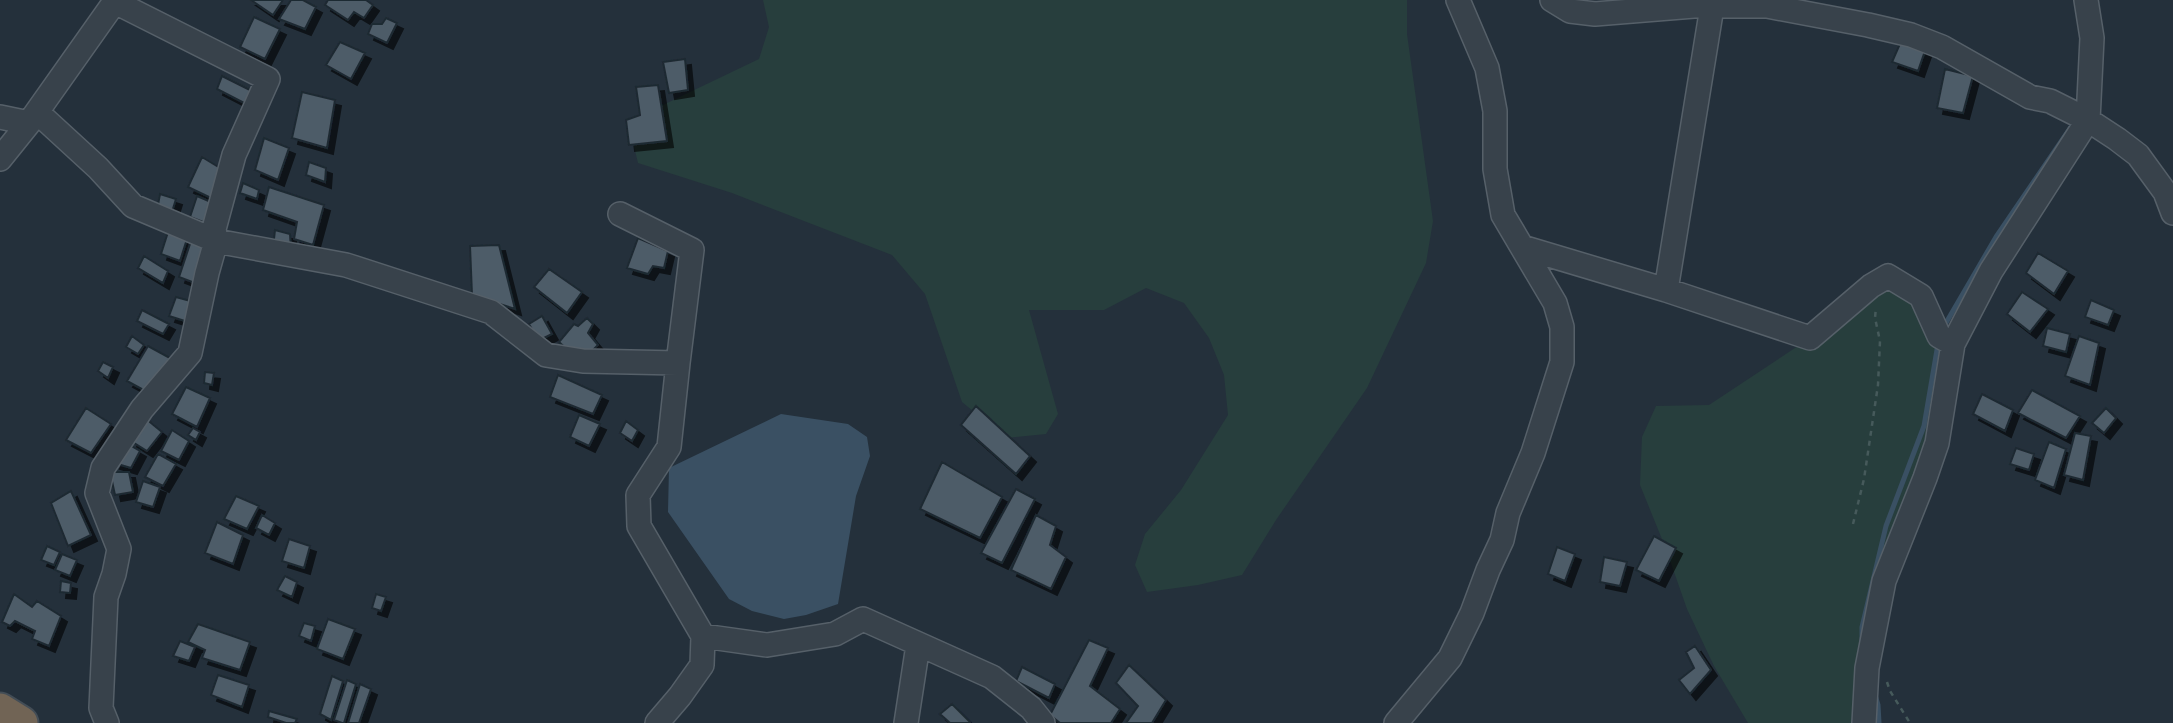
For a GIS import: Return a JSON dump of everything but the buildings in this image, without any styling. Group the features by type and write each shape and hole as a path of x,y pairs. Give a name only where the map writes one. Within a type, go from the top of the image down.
{"highway":[{"path":"0,710 21,723"}],"street":[{"path":"1396,723 1450,658 1472,613 1502,540 1508,513 1533,453 1562,362 1562,327 1555,303 1503,215 1495,169 1495,111 1487,68 1458,0"},
{"path":"1552,0 1570,11 1595,14 1766,6 1911,35 1942,47 2030,97 2050,101 2088,120 2117,139 2138,155 2165,192 2173,213"},
{"path":"1864,723 1867,668 1884,581 1937,443 1953,344 1991,271 2088,120 2092,38 2085,0"},
{"path":"0,159 33,118 116,1 268,79 234,155 214,229 216,242 206,273 190,353 134,421 103,468 97,493 119,550 106,597 101,708 107,723"},
{"path":"1666,290 1712,7"},
{"path":"0,117 33,118 98,168 133,206 216,242 346,265 491,312 546,355 583,361 678,363"},
{"path":"620,214 692,250 668,447 638,495 639,526 703,636 702,665 657,723"},
{"path":"1522,247 1666,290 1810,338 1871,286 1888,276 1921,296 1939,336 1953,344"},
{"path":"703,636 767,645 835,634 863,619 992,677 1031,708 1044,723"},
{"path":"906,723 918,645"}],"path":[{"path":"1853,524 1864,479 1878,385 1880,341 1875,318 1877,283"},
{"path":"1887,678 1890,691 1910,723"}],"green space":[{"path":"763,0 1407,0 1407,34 1433,221 1426,263 1367,388 1276,520 1242,575 1147,592 1135,565 1145,534 1181,490 1228,415 1224,375 1209,338 1184,303 1146,288 1104,310 1029,310 1058,414 1046,434 1006,438 962,402 925,294 892,255 732,193 638,163 630,130 665,104 759,59 769,27"},
{"path":"1871,286 1921,296 1953,344 1910,511 1864,723 1748,723 1714,666 1687,609 1640,485 1642,437 1656,406 1709,405 1810,338"}],"water":[{"path":"781,414 848,424 867,437 870,456 856,496 838,604 784,619 752,611 729,599 668,512 669,468"}],"waterway":[{"path":"1943,328 1996,237 2071,127"},
{"path":"1862,642 1862,627 1886,526 1924,426 1938,344"},
{"path":"1875,695 1879,723"}]}
